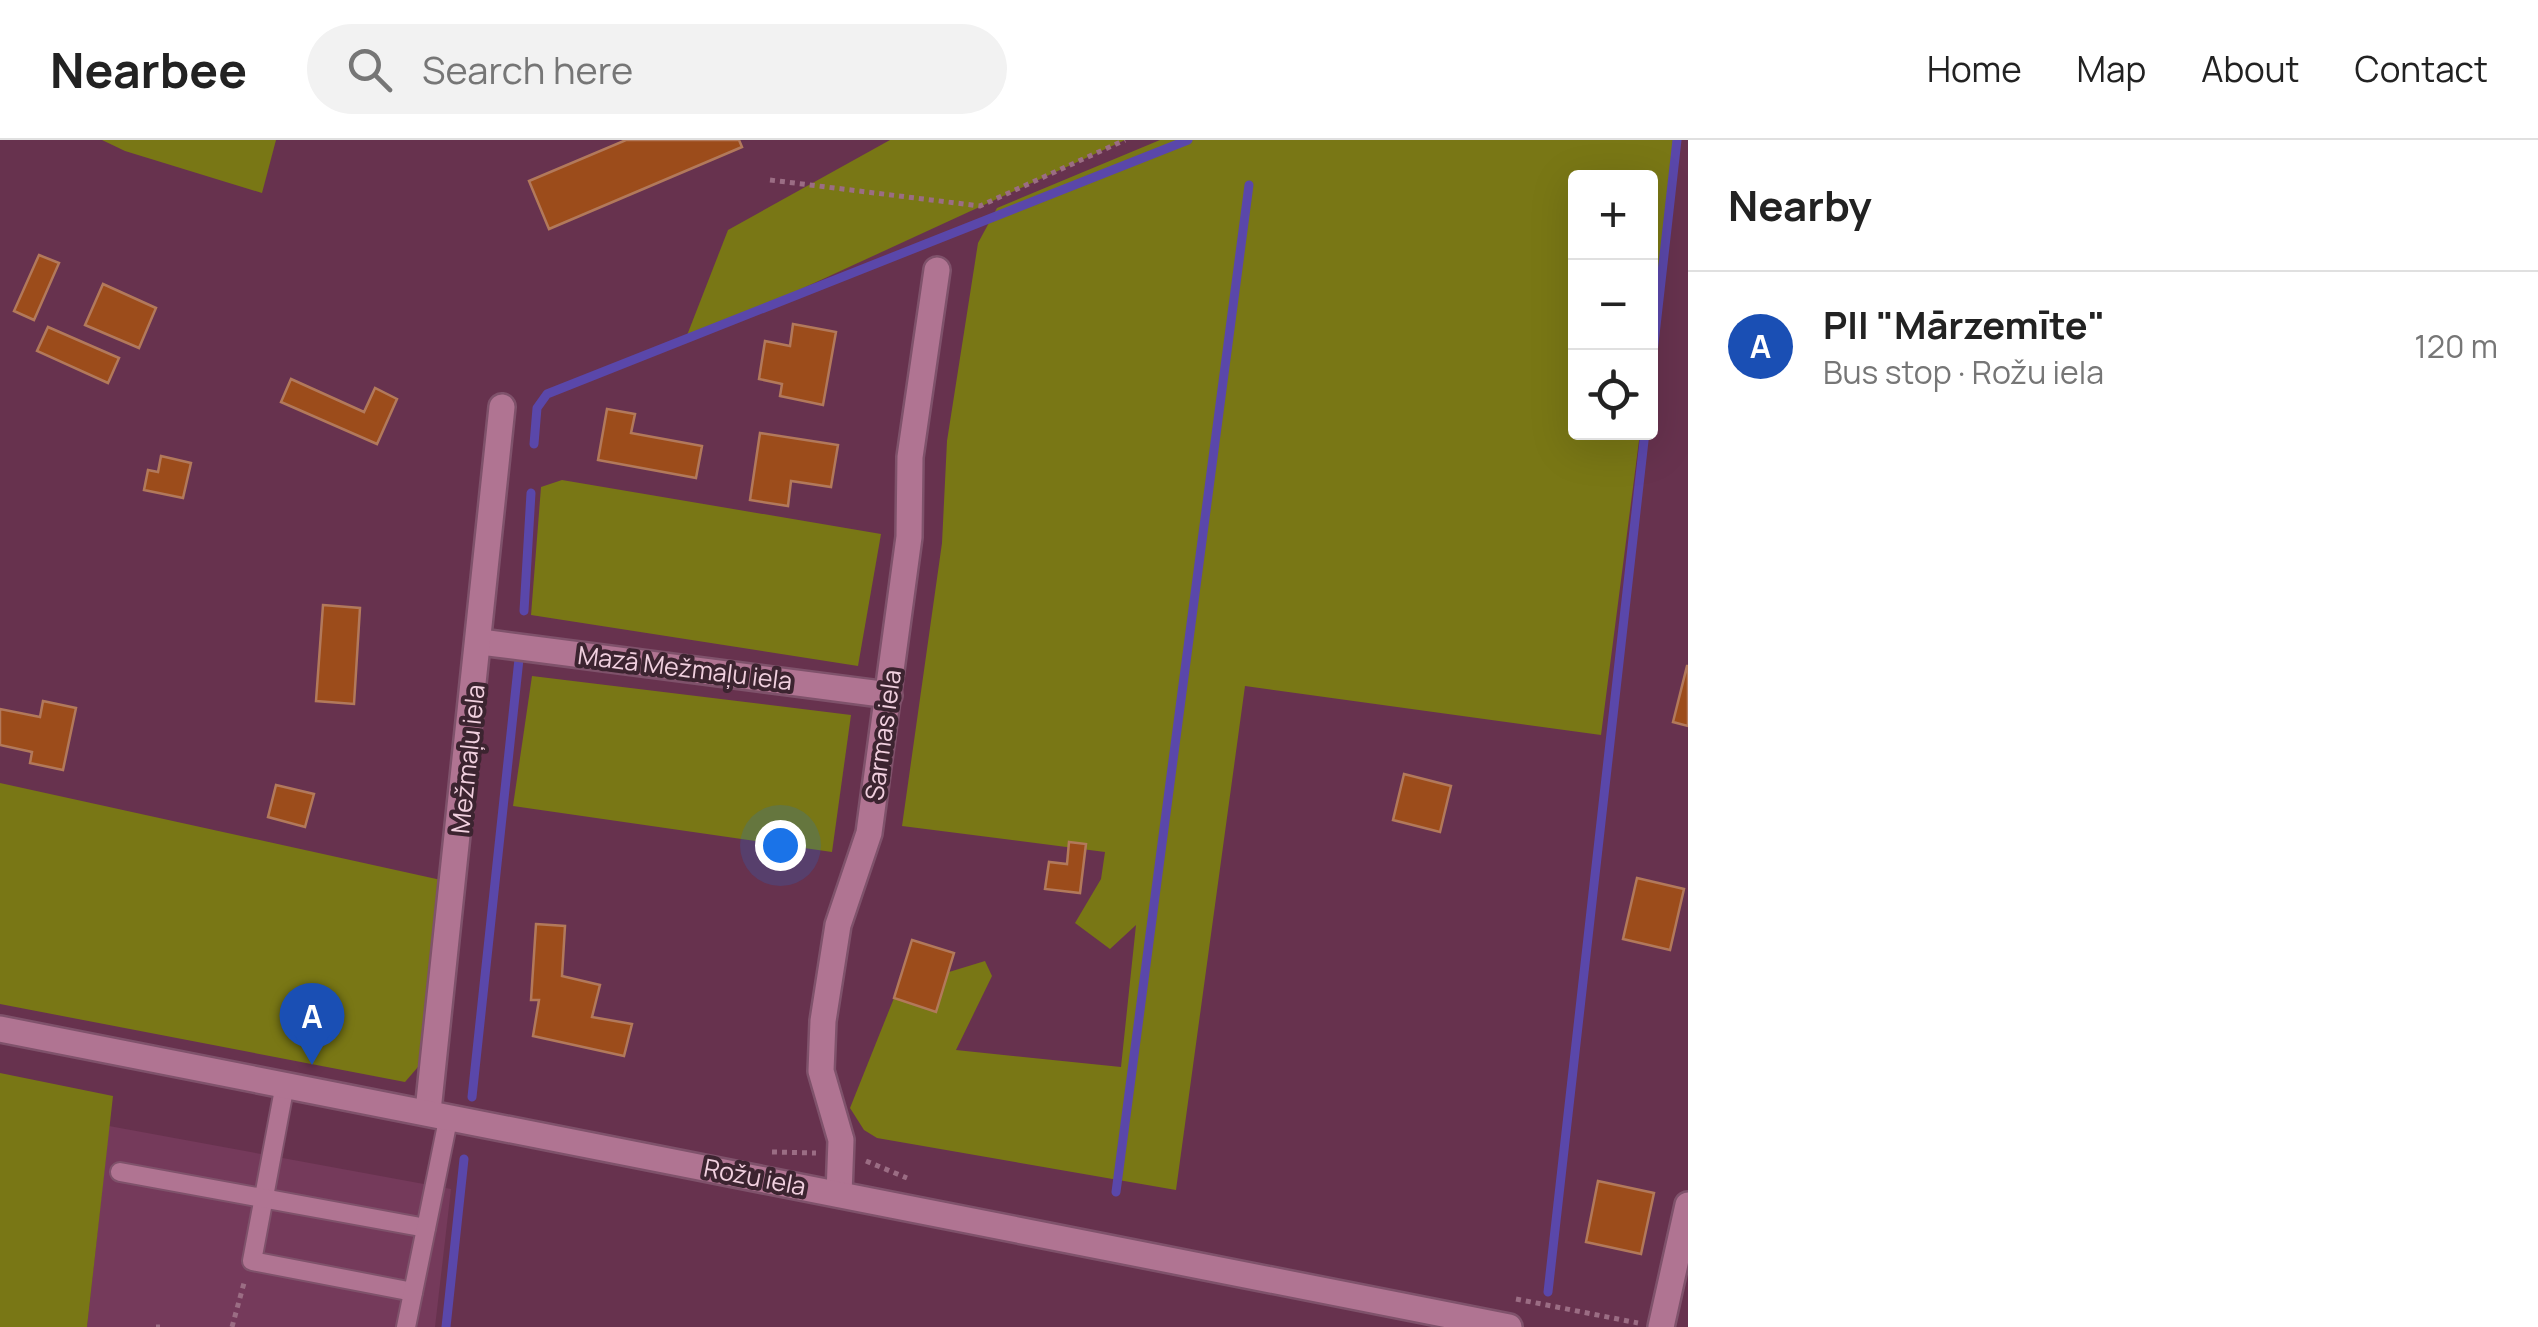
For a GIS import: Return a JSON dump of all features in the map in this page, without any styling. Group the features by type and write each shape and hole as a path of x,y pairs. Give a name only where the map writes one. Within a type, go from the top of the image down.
{"street":[{"name":"Sarmas iela","path":"838,1194 841,1140 822,1071 824,1021 838,925 869,833 890,694 909,537 910,457 937,270"},
{"name":"Mežmaļu iela","path":"439,1113 502,407"},
{"name":"Mazā Mežmaļu iela","path":"481,642 890,694"},
{"name":"Rožu iela","path":"0,1030 439,1113 1510,1327"},
{"path":"1661,1327 1688,1205"}],"lane":[{"path":"285,1084 252,1262 413,1292"},
{"path":"406,1327 426,1228 439,1113"},
{"path":"120,1172 426,1228"}],"path":[{"path":"770,180 980,206 1125,140"},
{"path":"232,1327 252,1262"}],"shaded area":[{"path":"102,140 276,140 262,193 125,151"},
{"path":"890,140 1125,140 684,343 728,230"},
{"path":"1160,140 1677,140 1658,293 1658,170 1568,170 1568,440 1639,440 1601,735 1245,686 1176,1190 877,1138 864,1130 850,1108 894,998 936,1011 949,972 985,961 992,976 956,1050 1121,1067 1136,925 1110,949 1075,923 1101,879 1105,852 902,826 942,543 947,441 978,243 997,208"},
{"path":"562,480 881,534 858,666 531,615 541,487"},
{"path":"532,676 851,715 832,852 513,806"},
{"path":"0,783 441,880 424,1060 405,1082 0,1004"},
{"path":"0,1073 113,1096 87,1327 0,1327"},
{"path":"109,1126 451,1189 435,1327 87,1327"}],"building":[{"path":"626,140 739,140 742,147 549,229 529,181"},
{"path":"39,255 59,263 34,320 14,311"},
{"path":"103,284 156,308 139,348 85,325"},
{"path":"793,324 836,332 823,405 780,396 782,384 759,379 765,341 790,346"},
{"path":"48,327 119,358 108,383 37,351"},
{"path":"291,379 364,412 375,388 397,399 377,444 281,402"},
{"path":"607,409 635,414 631,433 702,446 696,478 598,460"},
{"path":"760,433 838,445 831,487 791,481 788,506 750,500"},
{"path":"161,456 191,463 183,498 144,490 148,470 158,472"},
{"path":"323,605 360,608 354,704 316,701"},
{"path":"1688,666 1688,726 1673,722"},
{"path":"43,701 76,708 63,770 30,763 32,752 0,745 0,709 40,717"},
{"path":"1404,774 1451,786 1440,832 1393,820"},
{"path":"276,785 314,794 305,827 268,817"},
{"path":"1069,842 1086,844 1080,893 1045,889 1049,862 1067,864"},
{"path":"1637,878 1684,889 1670,950 1623,939"},
{"path":"536,924 565,926 562,976 600,985 592,1017 632,1024 624,1056 533,1036 539,1000 531,1000"},
{"path":"912,940 954,953 936,1012 894,998"},
{"path":"1598,1181 1654,1193 1641,1254 1586,1242"}],"waterway":[{"path":"534,444 537,408 547,394 1188,140"},
{"path":"1653,350 1677,140"},
{"path":"1116,1192 1249,185"},
{"path":"1548,1292 1644,440"},
{"path":"524,611 531,493"},
{"path":"472,1097 519,659"},
{"path":"446,1327 464,1159"}],"place":[{"name":"PII \"Mārzemīte\"","path":"312,1065"}]}
